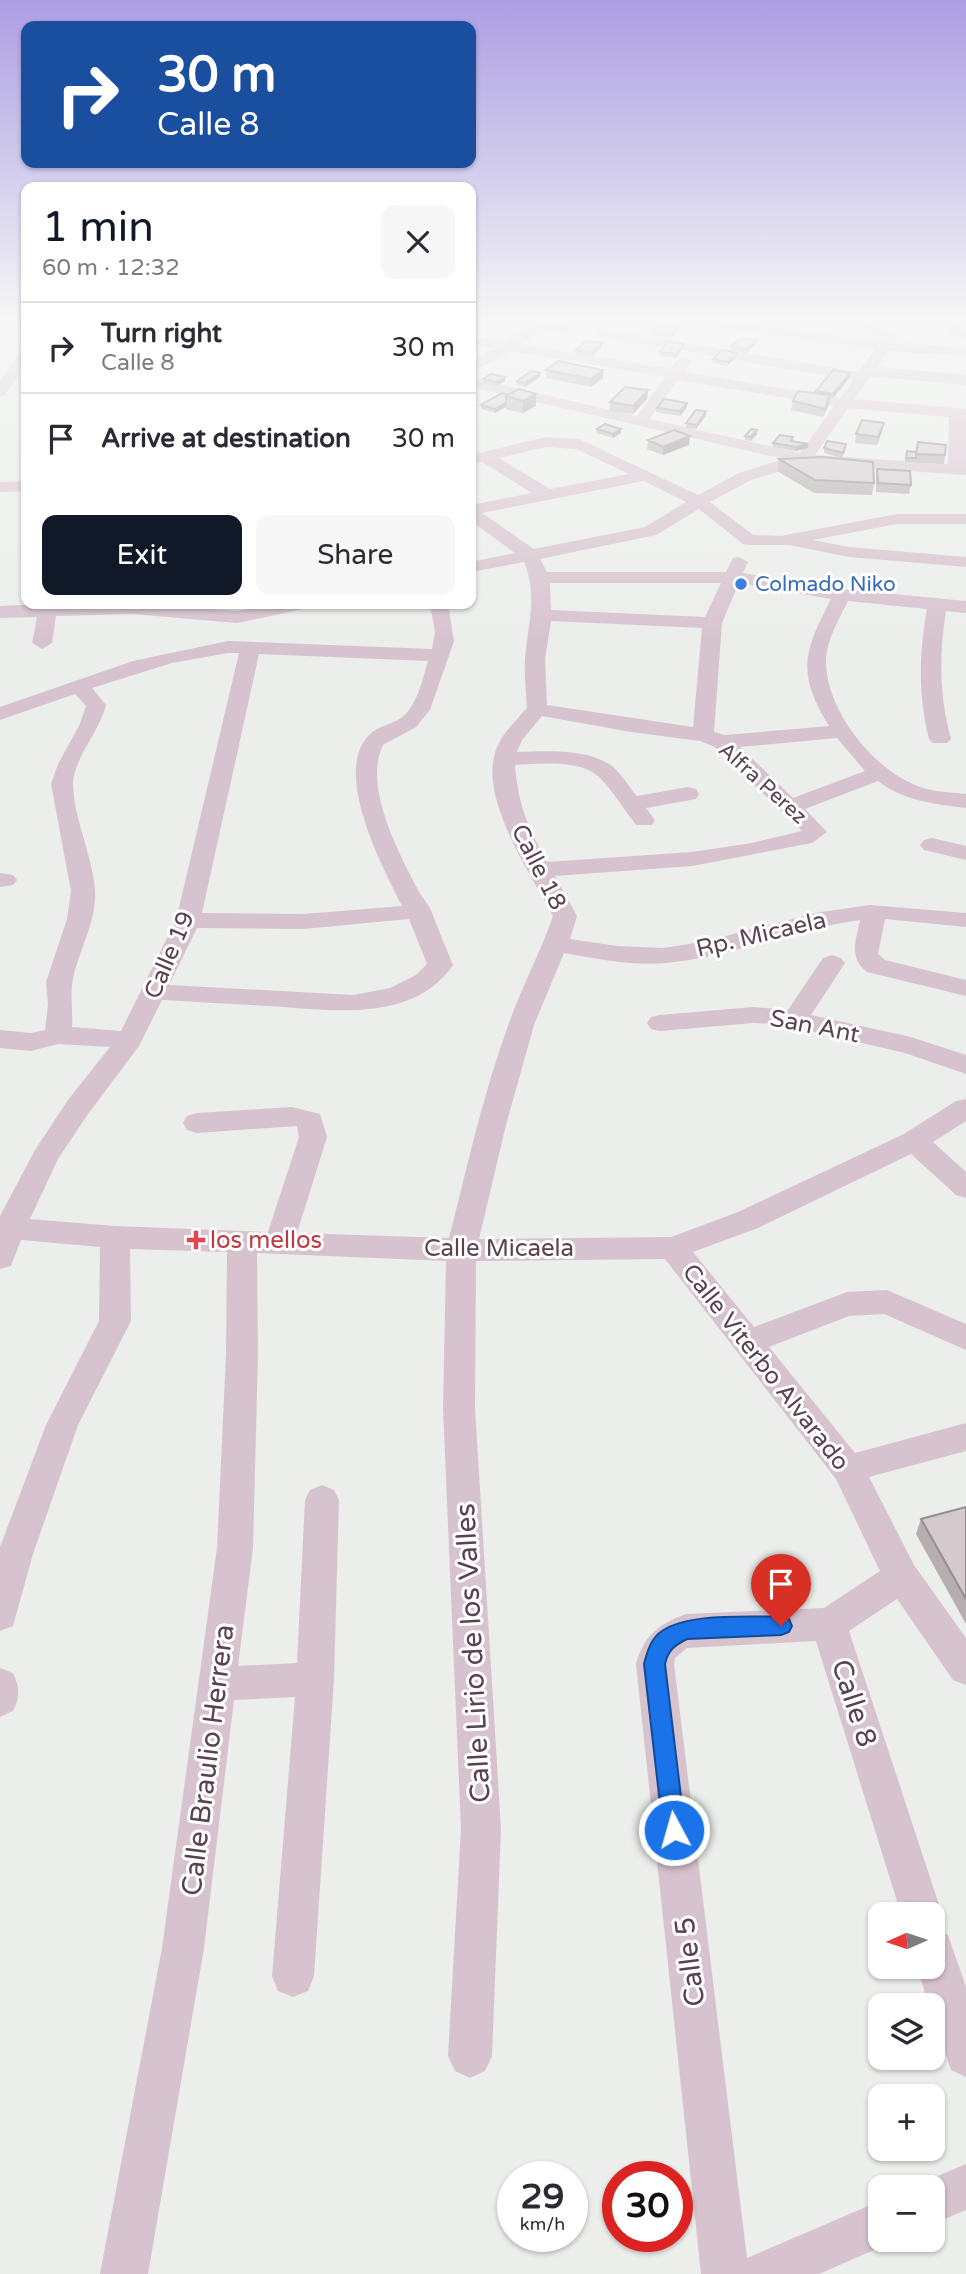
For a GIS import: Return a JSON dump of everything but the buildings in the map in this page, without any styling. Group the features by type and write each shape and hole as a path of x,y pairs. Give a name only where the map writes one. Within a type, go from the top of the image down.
{"street":[{"path":"676,429 804,459 961,470 961,429"},
{"path":"476,566 650,531 738,480 804,459 824,429"},
{"path":"478,458 546,442 569,442 700,502 749,540 781,541 849,552 966,562"},
{"path":"478,458 549,496"},
{"path":"476,511 646,476"},
{"path":"0,486 21,486"},
{"path":"476,512 529,554 540,578 542,615 535,659 537,709 512,737 504,758 573,762 599,767 637,812 688,794"},
{"path":"781,541 897,519 966,519"},
{"name":"Alfra Perez","path":"542,869 614,866 705,857 814,835 815,829 713,738 712,623 749,540"},
{"path":"540,578 733,577 842,595 937,605 965,605"},
{"path":"842,595 816,656 820,682 841,731 880,773 900,787 920,795 966,801"},
{"path":"937,605 927,666 930,702 940,739"},
{"path":"0,612 29,609"},
{"path":"42,643 48,609"},
{"path":"185,609 237,617 276,609"},
{"path":"155,992 354,1003 397,995 425,981 440,965 419,910 395,870 379,833 369,791 367,764 369,747 377,737 406,724 417,715 444,638 440,609"},
{"path":"542,615 712,623"},
{"name":"Calle 19","path":"0,1258 5,1228 45,1157 78,1107 130,1040 188,920 239,648 237,617"},
{"path":"0,714 140,663 239,648 439,655"},
{"path":"58,1035 61,1005 59,982 79,919 83,891 62,784 64,771 94,717 96,705 79,686"},
{"path":"537,709 713,738 841,731"},
{"name":"Calle 18","path":"461,1250 492,1125 521,1025 556,944 565,916 542,869 518,830 506,795 504,758"},
{"path":"789,807 880,773"},
{"path":"932,845 966,853"},
{"path":"188,920 293,923 374,919 419,910"},
{"path":"874,912 866,954 876,966 966,988"},
{"name":"Rp. Micaela","path":"556,944 614,954 678,954 821,919 874,912 966,920"},
{"path":"796,1019 832,963"},
{"name":"San Ant","path":"660,1023 753,1015 796,1019 911,1046 966,1065"},
{"path":"0,1039 31,1042 58,1035 130,1040"},
{"name":"Calle Micaela","path":"5,1228 115,1237 461,1250 673,1248 748,1220 914,1141 966,1108"},
{"name":"Calle Braulio Herrera","path":"124,2274 183,1948 217,1684 234,1548 242,1354 261,1241 313,1137 310,1121 303,1116 197,1123"},
{"path":"914,1141 966,1188"},
{"path":"0,1615 15,1554 62,1425 115,1321 115,1237"},
{"name":"Calle Viterbo Alvarado","path":"673,1248 848,1469 901,1576 966,1668"},
{"name":"Calle Lirio de los Valles","path":"461,1250 459,1408 481,1829 470,2056"},
{"path":"748,1342 847,1304 887,1302 957,1331 966,1338"},
{"path":"848,1469 966,1437"},
{"path":"293,1976 315,1679 322,1500"},
{"path":"829,1624 901,1576"},
{"name":"Calle 5","path":"725,2274 655,1664 658,1651 668,1638 686,1630 829,1624"},
{"name":"Calle 8","path":"829,1624 917,1902"},
{"path":"217,1684 315,1679"},
{"path":"0,1685 0,1699"},
{"path":"942,1979 966,2055"},
{"path":"945,2196 966,2187"},
{"path":"764,2274 868,2229"}],"place":[{"name":"Colmado Niko","path":"741,584"},
{"name":"los mellos","path":"196,1240"}],"route":[{"path":"674,1830 655,1664 658,1651 668,1638 686,1630 781,1626"}]}
